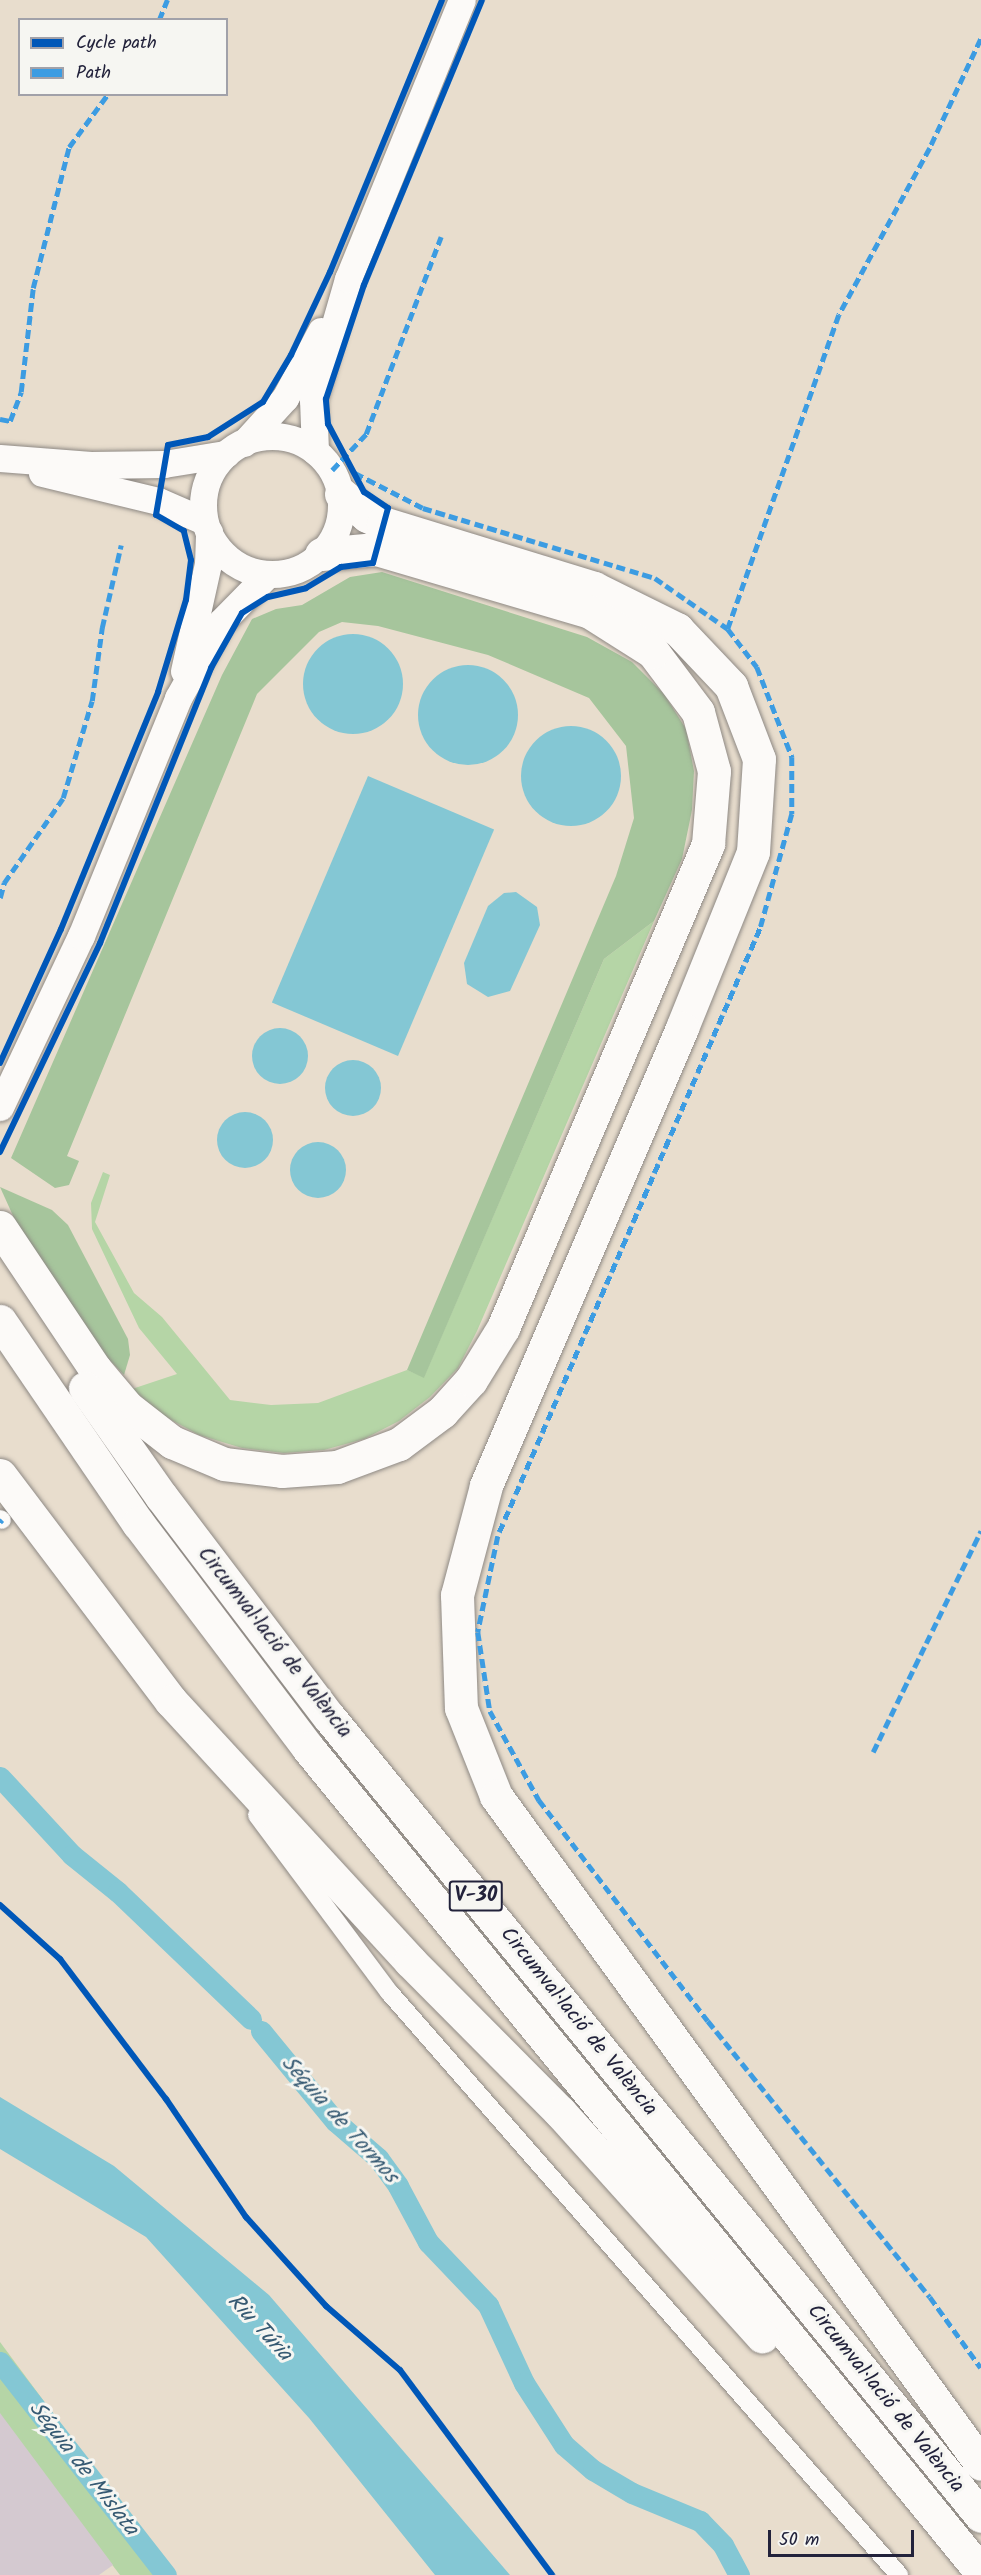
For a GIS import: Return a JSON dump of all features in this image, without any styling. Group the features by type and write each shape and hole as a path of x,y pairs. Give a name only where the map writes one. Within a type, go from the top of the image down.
{"highway":[{"path":"341,494 367,516 383,523 594,588 677,629 731,686 759,759 753,852 682,1028 486,1486 457,1595 461,1708 496,1796 981,2464"},
{"path":"3,1241 95,1369 127,1407 172,1442 224,1464 282,1471 337,1467 399,1444 442,1412 471,1380 503,1328 708,844 714,771 698,712 653,652 590,612 376,549 321,554"},
{"name":"Circumval·lació de València","path":"3,1241 81,1382 161,1496 330,1717 981,2516"},
{"name":"Circumval·lació de València","path":"0,1321 138,1523 308,1749 981,2572"},
{"path":"0,1475 171,1701 410,1961 560,2112 830,2412 941,2524"}],"main road":[{"path":"178,698 208,564 206,526 208,479 285,398 348,279 462,0"},
{"path":"315,451 313,400 348,279"},
{"path":"281,437 315,451 332,470 341,494 337,531 321,554 306,566 268,574 232,561 206,526 158,501 0,459 91,465 164,464 281,437"},
{"path":"0,1107 81,936 178,698 222,622 268,574"}],"street":[{"path":"171,1701 389,1992 899,2575"}],"green space":[{"path":"382,572 587,637 632,662 664,694 686,729 694,771 692,810 682,859 654,921 604,959 424,1378 407,1370 616,876 634,818 626,746 589,698 488,655 378,626 342,622 319,632 257,694 67,1156 79,1161 69,1185 55,1188 11,1158 222,675 252,619 276,609 302,605 350,577"},
{"path":"654,921 477,1331 458,1368 430,1397 399,1421 364,1439 324,1450 284,1453 242,1448 199,1435 164,1416 132,1389 177,1374 139,1328 92,1229 91,1203 103,1172 110,1175 95,1222 134,1293 162,1317 230,1400 271,1405 318,1403 407,1370 424,1377 604,959"},
{"path":"0,1187 52,1210 68,1225 128,1339 130,1355 124,1375 99,1349 19,1229"},
{"path":"0,2342 115,2497 166,2575 120,2575 0,2418"}],"water":[{"path":"353,634 372,638 389,648 399,665 403,684 399,703 389,720 372,730 353,734 334,730 317,720 307,703 303,684 307,665 317,648 334,638"},
{"path":"468,665 487,669 504,679 514,696 518,715 514,734 504,751 487,761 468,765 449,761 432,751 422,734 418,715 422,696 432,679 449,669"},
{"path":"571,726 590,730 607,740 617,757 621,776 617,795 607,812 590,822 571,826 552,822 535,812 525,795 521,776 525,757 535,740 552,730"},
{"path":"368,776 494,830 398,1056 272,1002"},
{"path":"516,892 537,907 540,925 510,991 488,997 467,984 464,963 488,906 504,893"},
{"path":"274,1028 286,1028 300,1036 308,1050 306,1067 300,1076 286,1084 274,1084 257,1072 252,1062 252,1050 264,1033"},
{"path":"347,1060 359,1060 373,1068 381,1082 379,1099 373,1108 359,1116 347,1116 330,1104 325,1094 325,1082 337,1065"},
{"path":"239,1112 251,1112 265,1120 273,1134 271,1151 265,1160 251,1168 239,1168 222,1156 217,1146 217,1134 229,1117"},
{"path":"312,1142 324,1142 338,1150 346,1164 344,1181 338,1190 324,1198 312,1198 295,1186 290,1176 290,1164 302,1147"},
{"name":"Riu Túria","path":"0,2097 114,2166 269,2295 510,2575 435,2575 309,2418 146,2237 0,2149"}],"building":[{"path":"0,2413 113,2565 99,2575 0,2575"}],"waterway":[{"name":"Séquia de Tormos","path":"0,1777 72,1855 118,1892 251,2019"},
{"name":"Séquia de Tormos","path":"261,2031 335,2121 378,2158 398,2186 428,2242 488,2305 524,2383 564,2445 593,2470 632,2493 700,2521 723,2545 739,2575"},
{"name":"Séquia de Mislata","path":"0,2362 166,2575"}],"marked path":[{"path":"160,18 167,0"},
{"path":"981,39 930,148 839,315 728,629 757,667 792,757 792,814 760,929 498,1536 478,1632 490,1711 539,1800 708,2021 930,2297 981,2368"},
{"path":"0,419 10,421 21,392 33,288 69,147 107,96"},
{"path":"332,470 366,434 441,237"},
{"path":"355,473 423,508 655,578 728,629"},
{"path":"0,898 4,883 63,798 92,701 102,628 121,545"},
{"path":"873,1752 981,1531"}],"cycle path":[{"path":"0,1063 61,929 158,692 186,600 191,560 184,531 156,515 168,445 208,437 263,402 291,355 330,272 442,0"},
{"path":"0,1152 100,943 211,668 242,613 268,597 306,588 341,567 373,563 388,508 364,492 328,424 326,399 364,285 482,0"},
{"path":"0,1905 60,1959 166,2099 246,2217 326,2306 400,2370 552,2575"}]}
